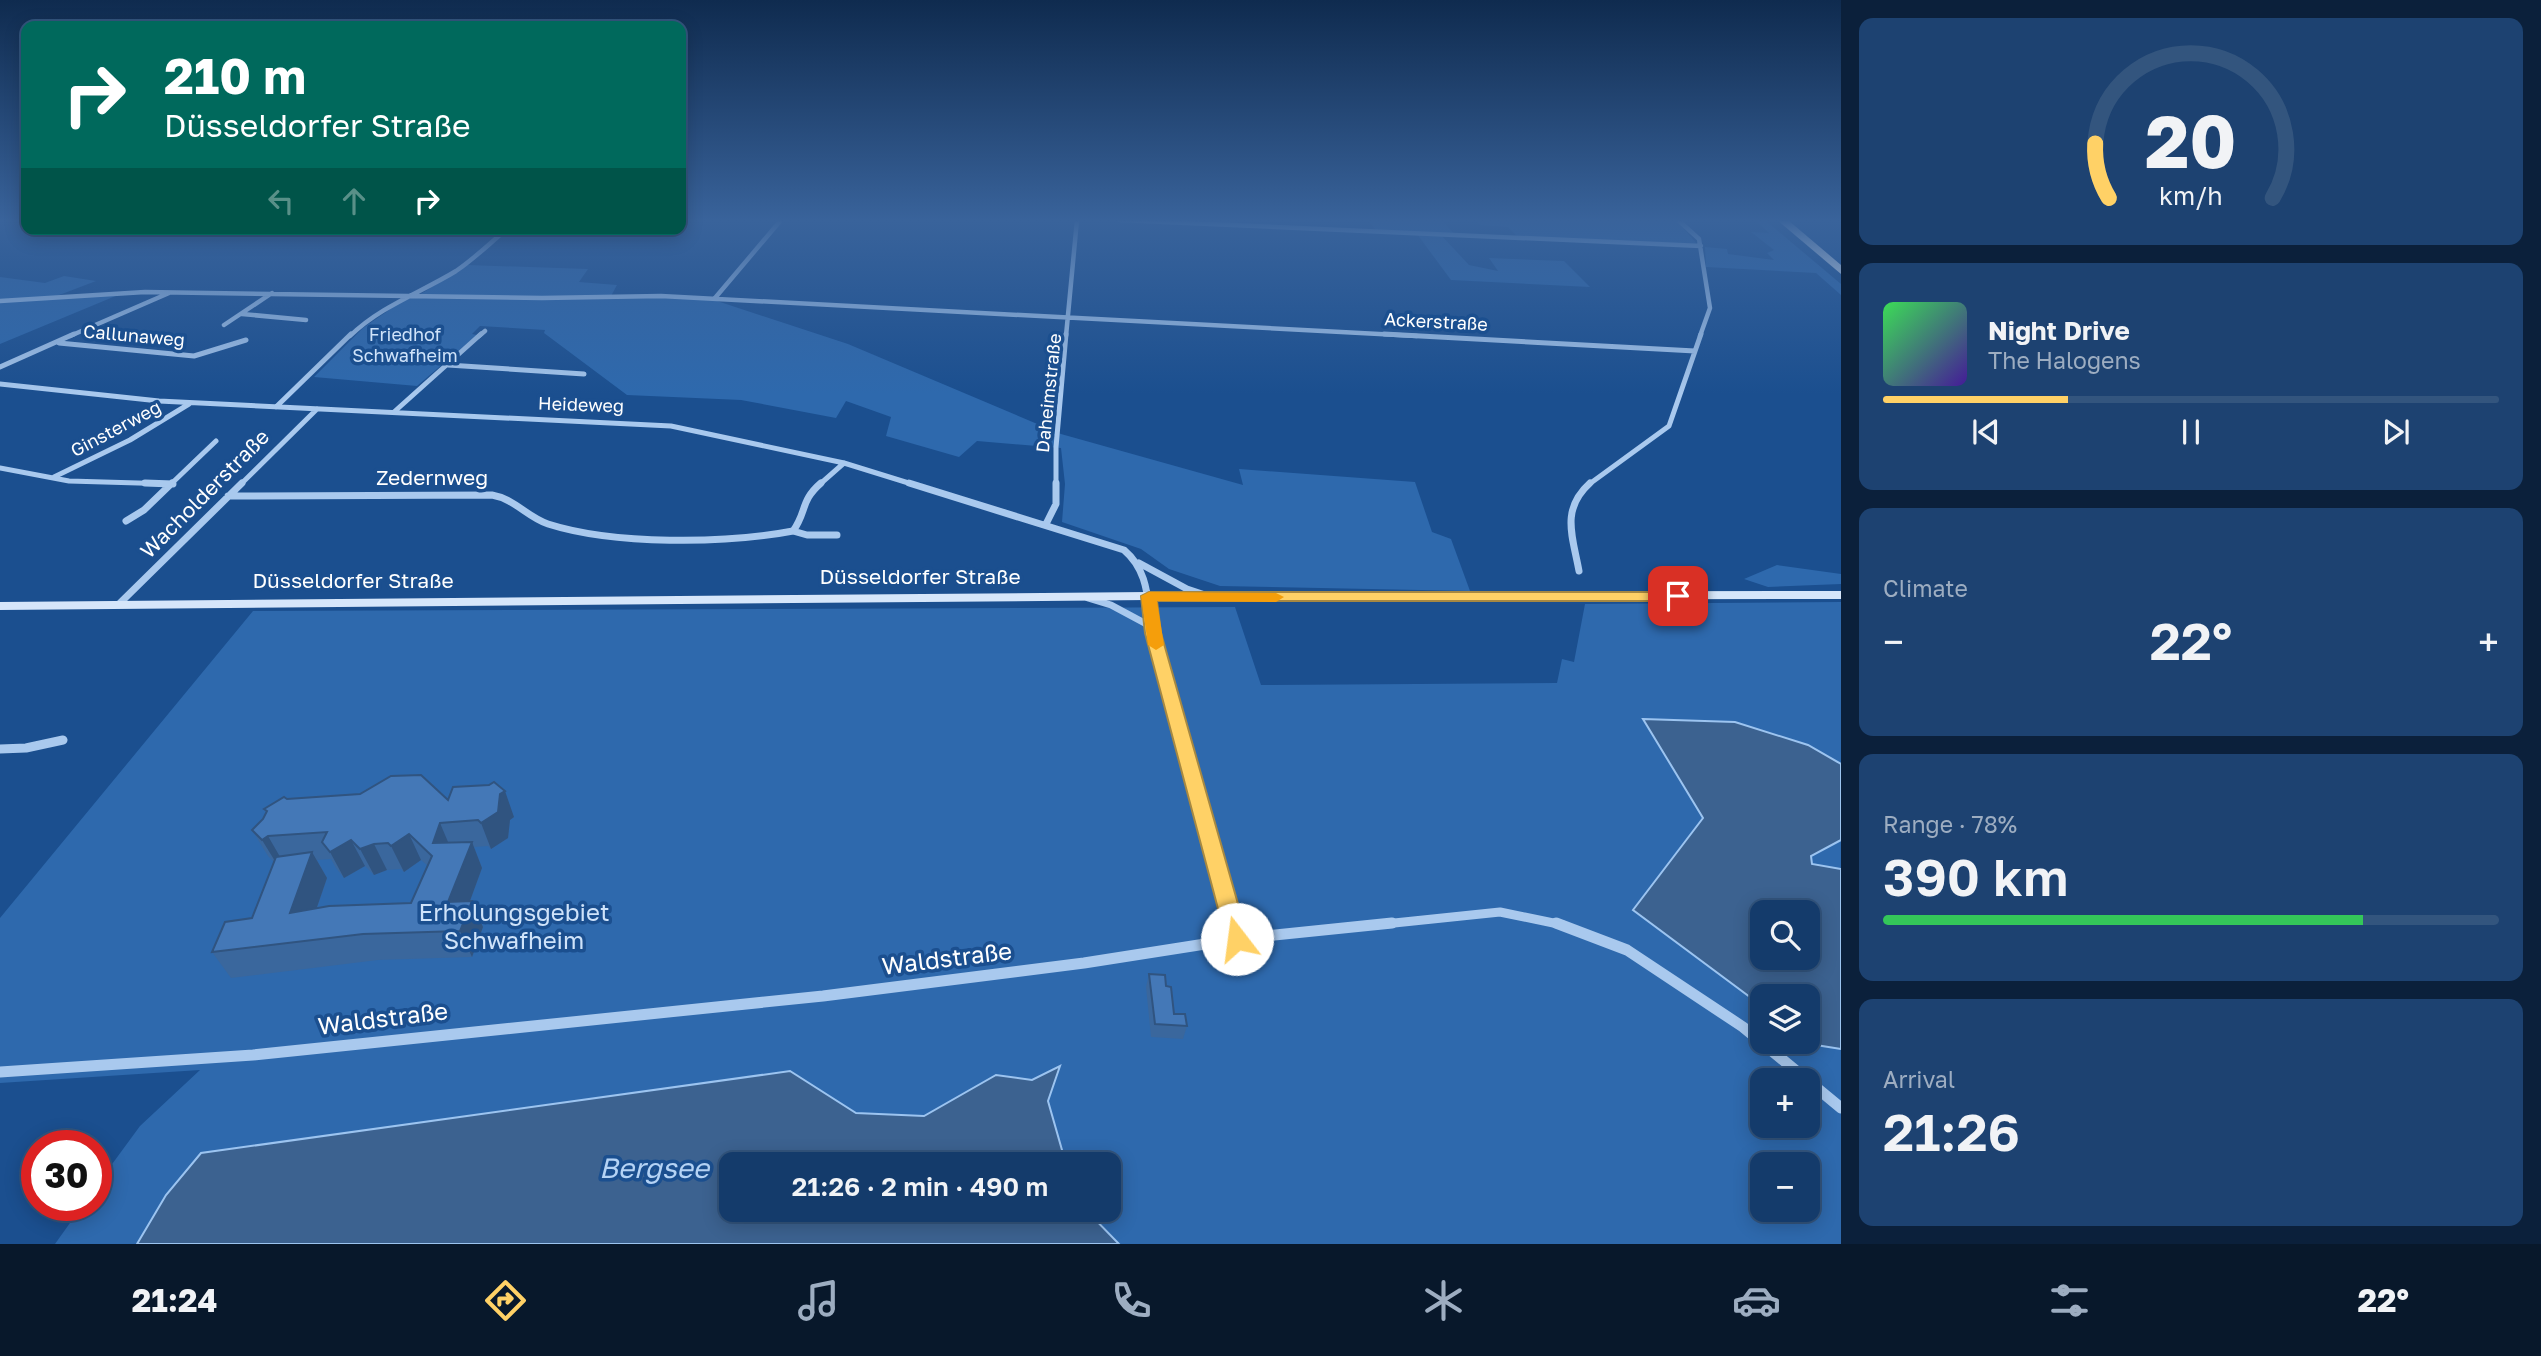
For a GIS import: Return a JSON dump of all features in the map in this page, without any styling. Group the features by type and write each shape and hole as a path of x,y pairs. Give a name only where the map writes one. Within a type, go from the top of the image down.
{"main road":[{"name":"Düsseldorfer Straße","path":"0,606 1149,596 1841,595"}],"street":[{"path":"275,407 354,332 401,298 443,278"},
{"path":"715,298 732,278"},
{"name":"Daheimstraße","path":"1046,524 1056,504 1056,447 1073,278"},
{"path":"1579,571 1569,519 1573,502 1609,467 1659,436 1669,426 1710,308 1706,278"},
{"path":"0,368 171,292"},
{"name":"Ackerstraße","path":"0,301 171,292 715,298 1695,351"},
{"path":"224,325 272,293"},
{"path":"242,314 306,320"},
{"path":"394,413 485,331"},
{"name":"Callunaweg","path":"59,343 194,356 218,349 234,340 246,340"},
{"path":"448,365 584,374"},
{"name":"Heideweg","path":"0,384 190,403 671,426 844,463 1046,524 1124,550 1139,563 1187,589 1212,597"},
{"name":"Ginsterweg","path":"54,477 130,440 190,403"},
{"name":"Wacholderstraße","path":"119,604 317,409"},
{"path":"126,521 144,510 216,441"},
{"path":"793,531 799,523 807,495 844,463"},
{"name":"Ginsterweg","path":"0,468 103,483 173,484"},
{"name":"Zedernweg","path":"228,496 492,495 513,499 545,523 624,536 744,537 793,531 807,535 837,535"},
{"path":"1139,563 1149,596 1152,627 1237,939"},
{"path":"1088,598 1111,605 1152,627"},
{"path":"0,748 26,748 64,740"},
{"name":"Waldstraße","path":"0,1072 253,1055 501,1027 823,996 1084,963 1237,939 1500,912 1561,924 1627,950 1743,1027 1841,1108"}],"green space":[{"path":"0,278 45,283 58,278 96,281 54,297 118,295 0,344"},
{"name":"Friedhof Schwafheim","path":"446,278 582,278 579,282 617,285 611,296 708,298 848,344 1061,434 1243,485 1239,469 1415,482 1432,532 1451,539 1470,591 1220,586 1169,569 1141,549 1062,522 1065,484 1061,448 977,441 959,457 886,436 891,417 846,401 836,418 741,400 627,395 544,333 545,330 480,326 472,334 477,335 417,386 314,377 363,328 405,299 416,297"},
{"path":"1450,278 1581,278 1590,287"},
{"path":"1822,278 1834,278 1841,284 1841,295"},
{"path":"1777,565 1841,574 1841,584 1768,587 1744,579"},
{"name":"Erholungsgebiet Schwafheim","path":"1841,602 1841,1244 55,1244 71,1221 112,1221 112,1164 140,1126 200,1070 0,1083 0,918 253,611 1235,607 1261,685 1557,683 1562,659 1574,662 1585,604"}],"water":[{"path":"1643,719 1735,722 1808,745 1841,764 1841,840 1811,856 1812,864 1841,869 1841,1049 1820,1046 1820,984 1750,984 1750,997 1633,910 1703,818"},
{"name":"Bergsee","path":"1060,1066 1048,1101 1063,1152 719,1152 719,1222 1098,1222 1119,1244 137,1244 166,1195 201,1153 790,1071 856,1113 924,1116 996,1075 1032,1080"}],"building":[{"path":"421,775 448,800 453,787 489,785 494,782 505,791 500,794 498,812 481,823 478,820 440,823 433,843 472,842 448,902 472,901 460,931 363,934 212,952 225,922 252,918 276,857 312,852 290,913 329,906 411,903 432,856 409,834 391,846 388,843 374,844 360,849 351,840 330,852 322,842 327,832 268,836 262,840 252,830 263,819 267,811 264,809 284,797 287,799 360,794 391,776"},
{"path":"1149,974 1165,975 1166,986 1171,987 1174,1014 1185,1014 1187,1026 1155,1024"}],"slow traffic":[{"path":"1156,645 1147,604 1149,596 1276,597"}],"route":[{"path":"1237,939 1153,633 1147,604 1149,596 1678,596"}]}
